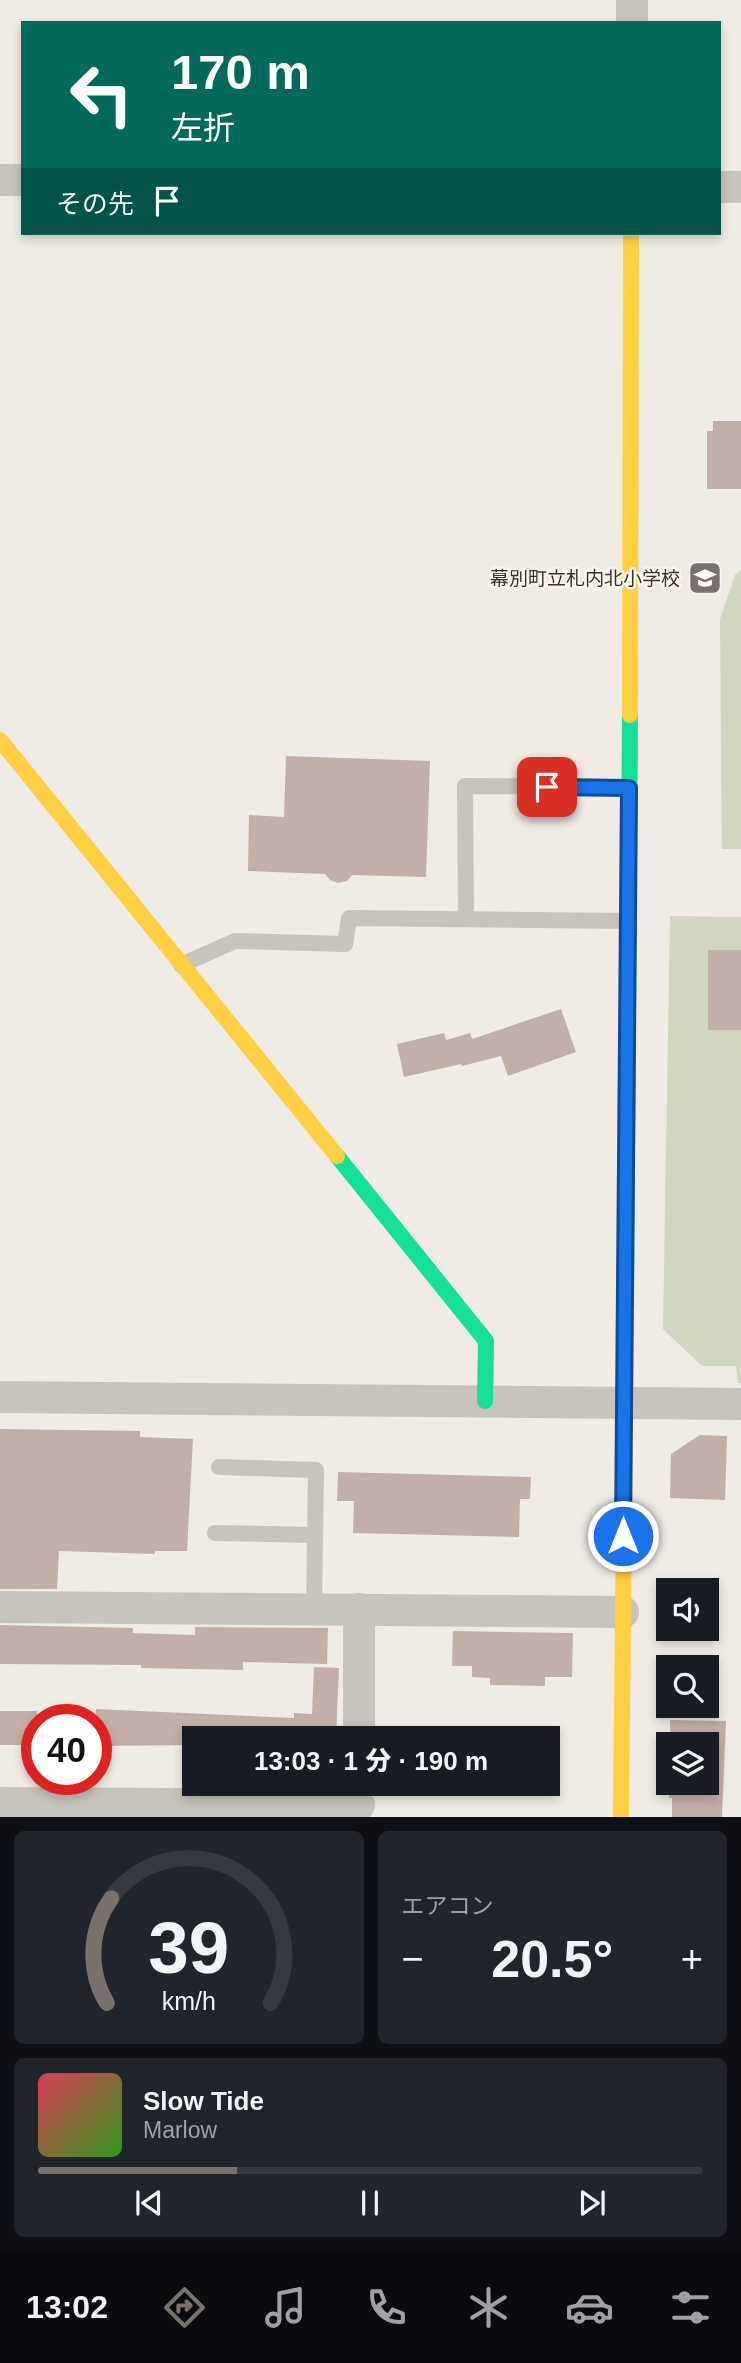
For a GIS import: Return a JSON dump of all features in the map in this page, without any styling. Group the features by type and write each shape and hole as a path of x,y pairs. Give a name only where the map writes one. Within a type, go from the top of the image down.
{"street":[{"path":"632,0 632,21"},
{"path":"0,180 21,180"},
{"path":"721,187 741,187"},
{"path":"621,1817 629,921 631,235"},
{"path":"0,740 485,1341 485,1401"},
{"path":"0,1397 741,1404"},
{"path":"0,1606 623,1612"},
{"path":"359,1609 359,1726"},
{"path":"0,1803 359,1802"}],"lane":[{"path":"466,919 466,786 629,788"},
{"path":"181,965 235,941 345,944 349,918 629,921"},
{"path":"219,1467 316,1469 314,1609"},
{"path":"215,1533 315,1535"}],"green space":[{"path":"741,570 741,849 722,849 720,619 735,575"},
{"path":"670,916 741,917 741,1383 738,1383 736,1366 702,1366 663,1329"}],"building":[{"path":"713,421 741,421 741,489 707,489 707,431 713,431"},
{"path":"286,756 430,761 426,877 352,875 347,881 338,883 325,874 248,871 249,815 284,817"},
{"path":"708,950 741,950 741,1030 708,1030"},
{"path":"561,1009 576,1052 508,1076 501,1056 404,1077 397,1044 444,1033 446,1040 470,1033 472,1039"},
{"path":"0,1429 140,1431 140,1437 193,1439 187,1551 155,1551 155,1554 59,1551 57,1589 0,1589"},
{"path":"700,1435 727,1436 725,1500 670,1498 671,1454"},
{"path":"338,1472 531,1477 530,1499 520,1499 519,1537 353,1533 354,1501 337,1501"},
{"path":"0,1625 133,1628 133,1633 195,1635 195,1627 328,1628 327,1664 243,1662 243,1670 141,1668 141,1665 0,1664"},
{"path":"453,1631 573,1633 572,1677 545,1677 545,1686 490,1685 490,1678 472,1677 472,1666 452,1666"},
{"path":"314,1667 339,1668 337,1726 182,1726 182,1745 112,1746 112,1710 294,1718 294,1713 312,1714"},
{"path":"0,1711 21,1711 21,1745 0,1745"},
{"path":"670,1720 726,1721 722,1817 672,1817 672,1798 669,1798 669,1795 719,1795 719,1732 670,1732"}],"traffic: fast":[{"path":"626,1312 630,715"},
{"path":"337,1156 486,1341 485,1401"}],"traffic: slow":[{"path":"630,715 631,235"},
{"path":"0,740 337,1156"},
{"path":"621,1817 626,1312"}],"place":[{"name":"幕別町立札内北小学校","path":"705,578"}],"route":[{"path":"547,787 629,788 623,1536"}]}
